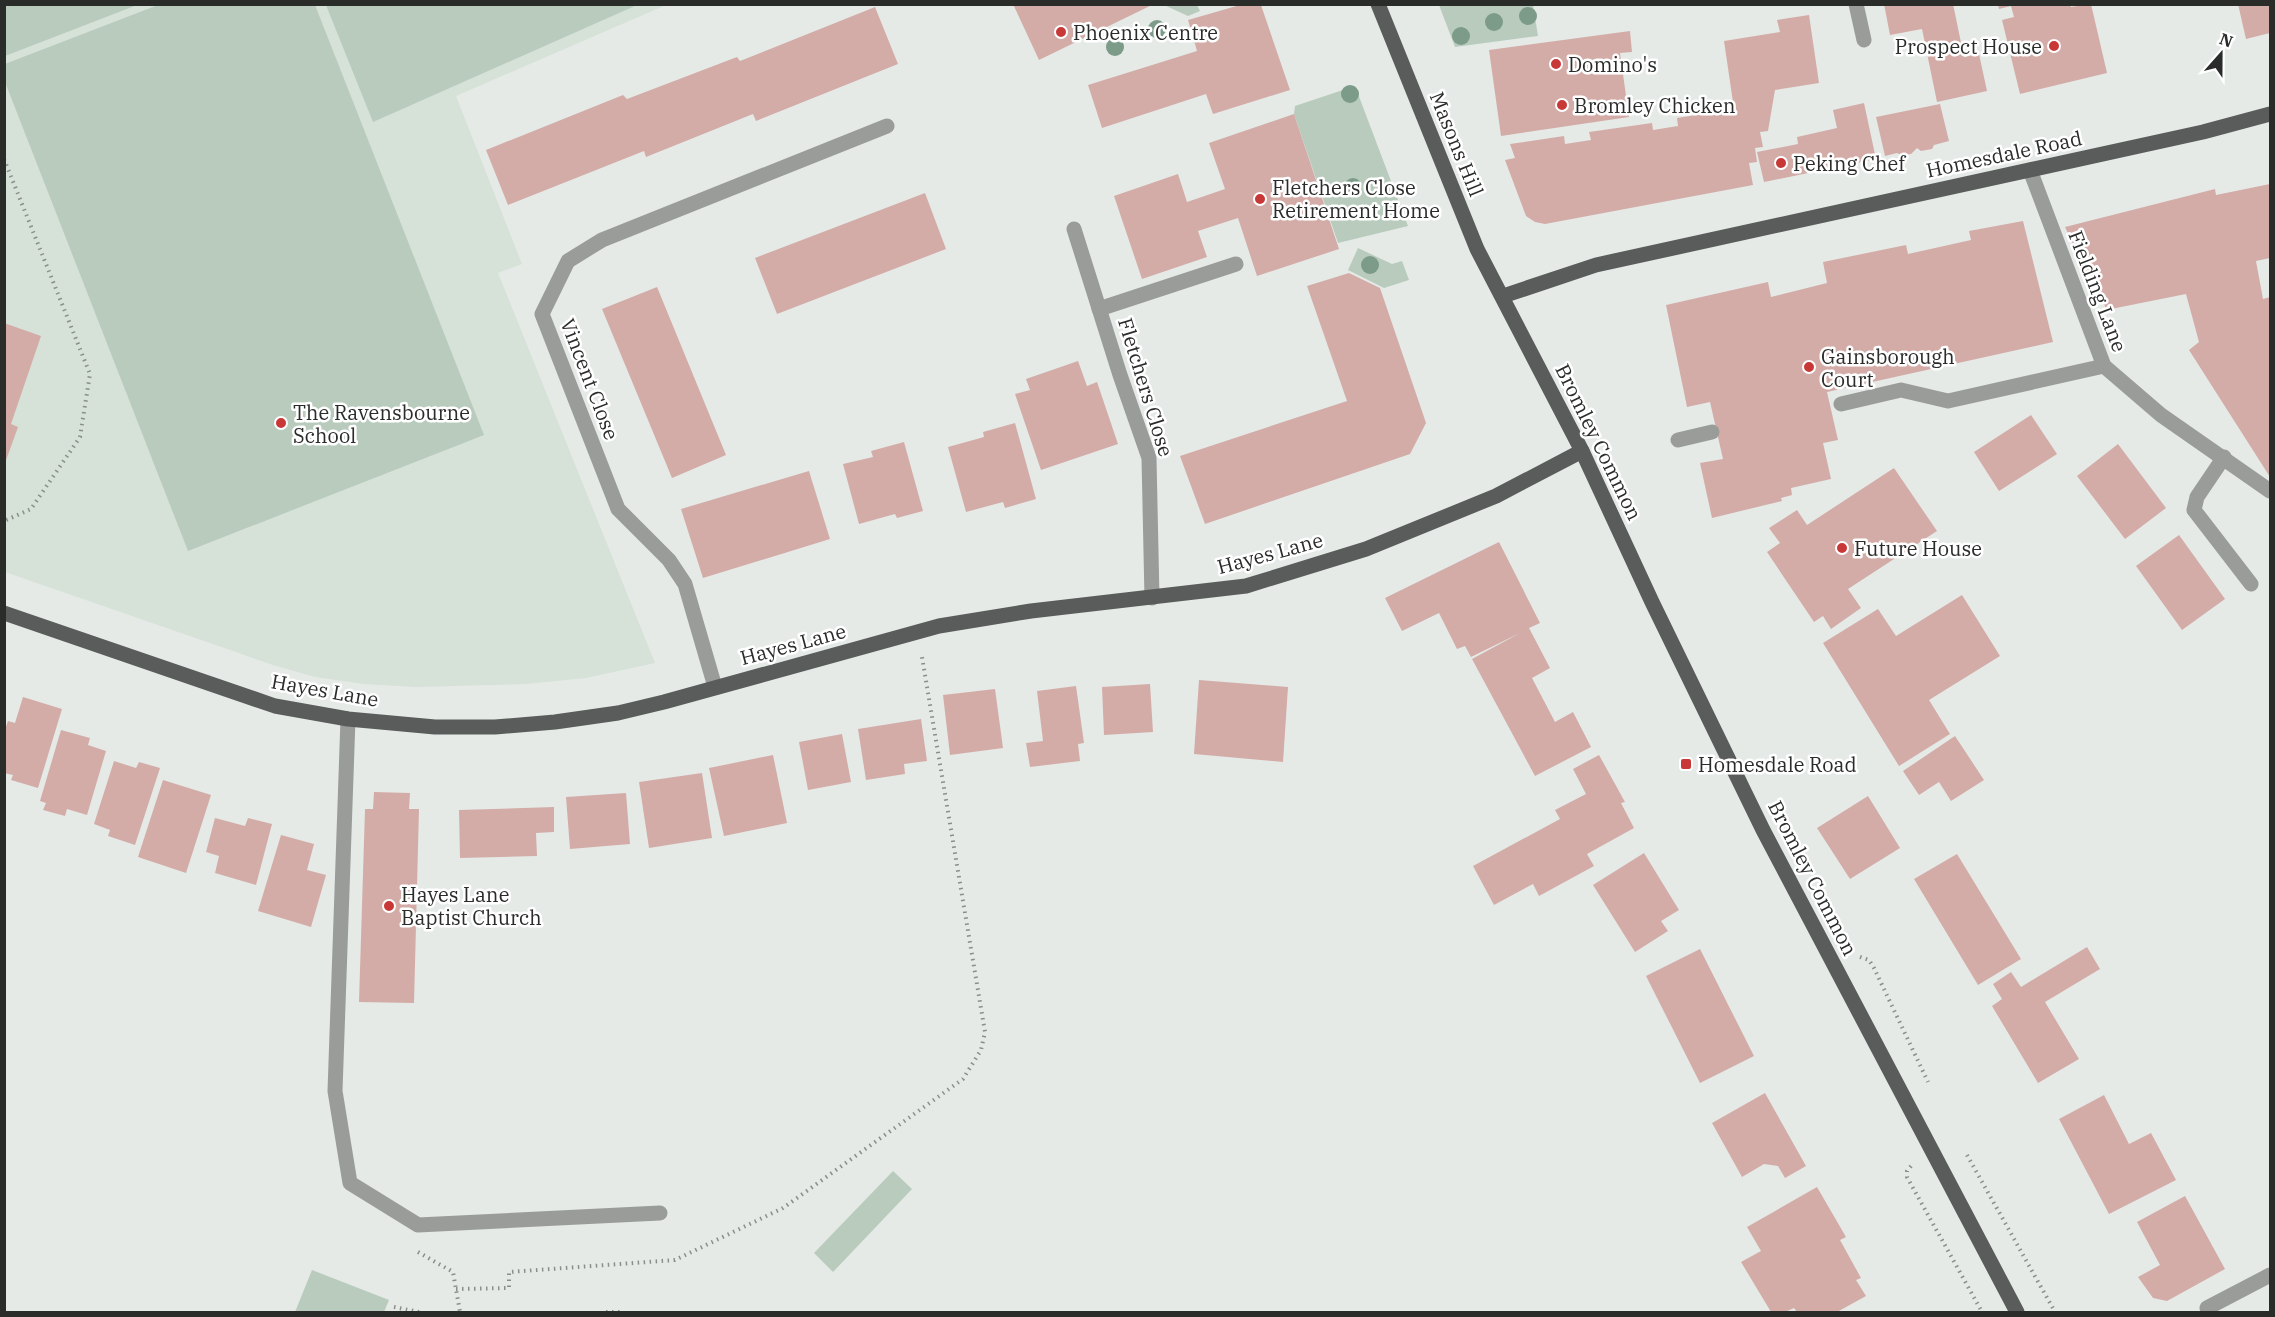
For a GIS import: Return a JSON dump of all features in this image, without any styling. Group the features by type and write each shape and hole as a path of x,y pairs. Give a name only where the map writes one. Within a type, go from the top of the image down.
{"main road":[{"name":"Masons Hill","path":"1378,4 1474,242 1503,296"},
{"name":"Homesdale Road","path":"1503,296 1596,265 2203,132 2271,114"},
{"name":"Bromley Common","path":"1503,296 1582,451 1652,602 1758,819 2017,1312"},
{"name":"Hayes Lane","path":"4,614 275,706 348,719 435,727 495,727 525,724 618,713 939,626 1031,611 1246,586 1366,549 1496,496 1582,451"}],"street":[{"path":"1856,4 1864,40"},
{"name":"Vincent Close","path":"715,687 685,584 669,560 618,509 542,314 568,261 602,240 887,126"},
{"name":"Fielding Lane","path":"2030,170 2104,366 2161,415 2271,491"},
{"name":"Fletchers Close","path":"1074,229 1149,458 1152,598"},
{"path":"1100,309 1236,264"},
{"path":"1841,404 1901,390 1948,401 2104,366"},
{"path":"1678,440 1712,432"},
{"path":"2224,457 2197,497 2194,510 2251,584"},
{"path":"348,719 335,1091 350,1183 418,1225 660,1213"},
{"path":"2207,1308 2271,1275"}],"path":[{"path":"4,159 90,374 80,437 31,509 4,521"},
{"path":"456,1289 509,1288 509,1272 675,1260 783,1208 963,1079 976,1061 985,1032 918,632"},
{"path":"1832,962 1858,956 1869,960 1930,1087"},
{"path":"1931,1147 1907,1171 1907,1177 1982,1312"},
{"path":"1963,1148 2055,1312"},
{"path":"416,1251 453,1272 460,1312"},
{"path":"394,1307 419,1312"},
{"path":"606,1312 624,1312"}],"shaded area":[{"name":"The Ravensbourne School","path":"5,5 666,5 456,96 522,264 498,273 655,663 586,678 526,684 415,687 364,684 315,677 273,665 5,572"}],"green space":[{"path":"5,4 137,4 137,5 5,56"},
{"path":"158,5 315,5 484,435 188,551 5,82 5,64"},
{"path":"326,5 637,5 373,122"},
{"path":"1164,5 1197,5 1200,11 1188,16"},
{"path":"1439,5 1533,5 1538,36 1455,47"},
{"path":"1355,86 1408,226 1338,243 1294,114 1295,106"},
{"path":"1358,248 1392,264 1402,261 1409,280 1384,288 1348,270"},
{"path":"893,1171 912,1189 833,1272 814,1253"},
{"path":"312,1270 389,1300 384,1312 295,1312"}],"building":[{"name":"Phoenix Centre","path":"1013,4 1154,4 1039,60"},
{"path":"1884,4 1953,4 1964,57 1979,54 1987,91 1937,102 1922,29 1890,35"},
{"name":"Prospect House","path":"1998,4 2070,4 2071,7 2091,4 2107,73 2020,94 2002,20 2014,17 2011,6 1999,9"},
{"path":"2238,4 2270,4 2270,33 2246,39"},
{"path":"1240,5 1261,5 1290,90 1213,114 1206,94 1102,128 1088,85 1197,51 1188,20"},
{"path":"875,7 898,64 756,121 753,114 646,157 644,151 508,205 486,150 623,95 627,99 737,57 740,61"},
{"path":"1809,15 1819,83 1775,90 1768,131 1760,132 1763,147 1755,148 1757,162 1749,163 1753,185 1545,224 1535,222 1526,216 1505,160 1515,158 1510,144 1564,136 1565,144 1591,140 1589,132 1652,123 1653,130 1678,126 1677,118 1734,109 1724,41 1780,32 1777,20"},
{"path":"1630,31 1632,52 1620,53 1629,117 1501,136 1489,50"},
{"path":"1864,103 1876,159 1764,182 1757,152 1798,144 1797,137 1837,128 1833,110"},
{"path":"1940,104 1949,141 1934,145 1932,149 1921,151 1917,148 1911,154 1897,153 1885,156 1876,117"},
{"name":"Fletchers Close Retirement Home","path":"1294,114 1339,249 1257,276 1238,218 1198,231 1207,257 1142,279 1114,196 1178,174 1187,202 1225,189 1209,143"},
{"path":"2270,184 2270,258 2256,261 2263,299 2270,297 2270,477 2189,350 2199,342 2186,294 2106,310 2098,282 2091,283 2065,227 2215,189 2216,195"},
{"path":"925,193 946,249 777,314 755,258"},
{"name":"Gainsborough Court","path":"2023,221 2053,342 1827,392 1838,440 1823,443 1831,479 1791,488 1792,495 1781,498 1782,501 1712,518 1700,463 1723,459 1710,402 1687,407 1666,305 1768,282 1771,297 1827,283 1823,262 1906,245 1908,254 1971,240 1969,231"},
{"path":"1349,273 1380,288 1424,417 1426,423 1410,454 1205,524 1180,456 1347,401 1307,286"},
{"path":"657,287 726,455 672,478 602,309"},
{"path":"4,323 41,336 11,424 18,427 5,463"},
{"path":"1078,361 1087,386 1097,382 1118,444 1041,470 1015,394 1030,390 1026,379"},
{"path":"2031,415 2057,454 1999,491 1974,452"},
{"path":"1015,423 1036,499 1005,508 1003,502 966,512 948,447 984,437 983,432"},
{"path":"904,442 923,511 897,518 895,514 859,524 843,464 873,457 871,451"},
{"path":"2118,444 2166,508 2125,539 2077,476"},
{"name":"Future House","path":"1894,468 1937,531 1848,589 1861,608 1831,629 1823,616 1814,622 1767,552 1780,543 1769,528 1797,510 1807,525"},
{"path":"809,471 830,539 703,578 681,509"},
{"path":"2179,535 2225,599 2182,630 2136,566"},
{"path":"1499,542 1540,623 1529,628 1550,668 1532,678 1555,722 1573,712 1591,747 1535,776 1472,659 1520,633 1471,657 1465,646 1457,649 1439,613 1402,631 1385,598"},
{"path":"1962,595 2000,656 1929,700 1950,734 1899,766 1823,643 1878,609 1896,636"},
{"path":"1199,680 1288,687 1283,762 1194,754"},
{"path":"1150,684 1153,732 1104,735 1102,687"},
{"path":"1076,686 1084,743 1078,744 1080,761 1030,767 1026,743 1043,741 1037,691"},
{"path":"995,689 1003,748 950,755 943,695"},
{"path":"23,697 62,709 38,788 11,780 13,775 4,773 4,732 8,721 15,723"},
{"path":"921,719 927,761 904,764 905,774 866,780 858,729"},
{"path":"61,730 90,738 88,745 106,751 87,815 67,809 65,816 43,810 46,803 40,801"},
{"path":"842,734 851,782 808,790 799,742"},
{"path":"1955,736 1984,780 1951,801 1939,782 1919,795 1903,771"},
{"path":"773,755 787,823 724,836 709,768"},
{"path":"1599,755 1625,802 1621,803 1634,828 1587,854 1594,866 1539,896 1533,884 1494,905 1473,866 1560,819 1555,810 1586,794 1573,769"},
{"path":"114,761 136,768 139,762 160,768 135,845 108,836 110,830 94,824"},
{"path":"702,773 712,838 649,848 639,782"},
{"path":"163,780 211,795 186,873 138,857"},
{"name":"Hayes Lane Baptist Church","path":"374,792 410,793 409,809 419,809 414,1003 359,1002 365,809 373,809"},
{"path":"626,793 630,844 570,849 566,797"},
{"path":"1868,796 1900,848 1850,879 1817,828"},
{"path":"554,807 554,832 536,833 537,856 460,858 459,810"},
{"path":"215,818 245,826 248,818 272,824 256,885 215,873 219,856 206,852"},
{"path":"281,835 314,844 307,870 326,875 311,927 258,911"},
{"path":"1644,853 1679,910 1661,921 1668,931 1635,952 1593,885"},
{"path":"1957,854 2021,959 1978,985 1914,879"},
{"path":"2087,947 2100,969 2045,1002 2079,1059 2038,1083 1992,1006 2002,999 1993,984 2011,972 2021,987"},
{"path":"1700,949 1754,1056 1700,1083 1646,976"},
{"path":"1765,1093 1806,1166 1785,1178 1778,1166 1764,1164 1742,1177 1712,1123"},
{"path":"2104,1095 2129,1144 2151,1133 2176,1180 2109,1214 2059,1119"},
{"path":"1817,1187 1846,1237 1840,1240 1861,1278 1856,1280 1866,1296 1837,1312 1797,1312 1794,1308 1785,1312 1771,1312 1741,1262 1761,1251 1747,1227"},
{"path":"2185,1196 2225,1269 2167,1301 2153,1298 2138,1277 2160,1265 2137,1222"}],"place":[{"name":"Phoenix Centre","path":"1061,32"},
{"name":"Prospect House","path":"2054,46"},
{"name":"Domino's","path":"1556,64"},
{"name":"Bromley Chicken","path":"1562,105"},
{"name":"Peking Chef","path":"1781,163"},
{"name":"Fletchers Close Retirement Home","path":"1260,199"},
{"name":"Gainsborough Court","path":"1809,367"},
{"name":"The Ravensbourne School","path":"281,423"},
{"name":"Future House","path":"1842,548"},
{"name":"Homesdale Road","path":"1686,764"},
{"name":"Hayes Lane Baptist Church","path":"389,906"}]}
